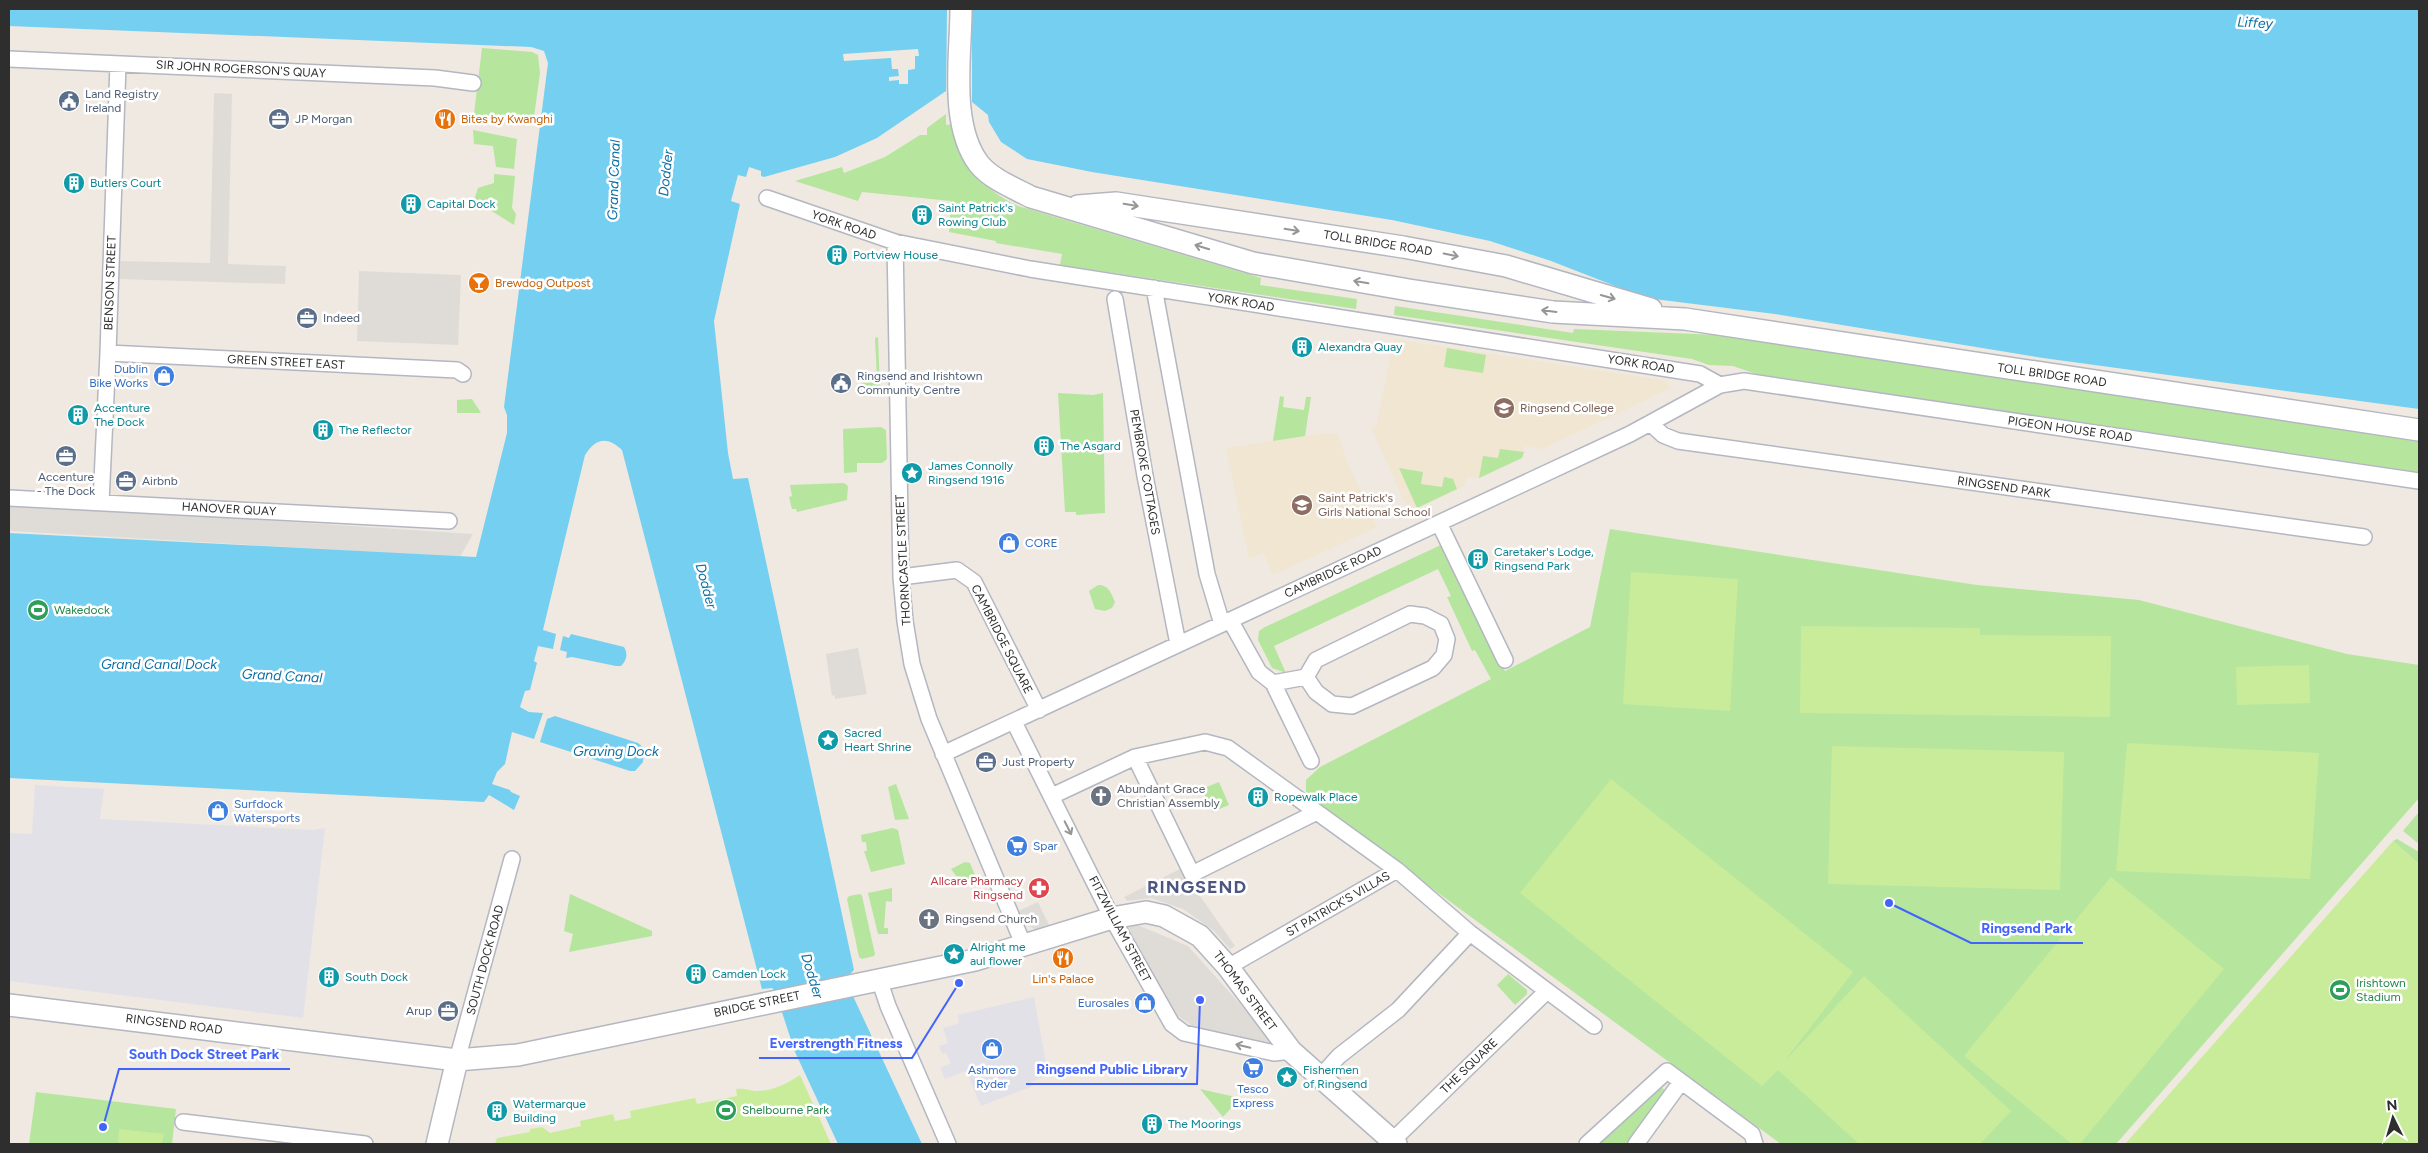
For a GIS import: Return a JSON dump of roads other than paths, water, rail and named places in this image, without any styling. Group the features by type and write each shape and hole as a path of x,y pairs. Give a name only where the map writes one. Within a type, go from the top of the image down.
{"main road":[{"name":"TOLL BRIDGE ROAD","path":"961,9 960,108 970,148 979,164 998,179 1031,197 1253,263 1553,312 1685,319 2419,430"},
{"name":"TOLL BRIDGE ROAD","path":"1065,207 1116,203 1403,246 1506,266 1685,319"},
{"name":"THOMAS STREET","path":"1112,918 1137,912 1164,916 1200,936 1228,967 1291,1051 1394,1143"},
{"name":"BRIDGE STREET","path":"457,1060 518,1055 975,960 1112,918"},
{"name":"RINGSEND ROAD","path":"9,1005 457,1060"},
{"path":"438,1144 457,1060"}],"street":[{"name":"SIR JOHN ROGERSON'S QUAY","path":"9,59 435,78 474,83"},
{"name":"BENSON STREET","path":"101,502 118,64"},
{"name":"YORK ROAD","path":"767,198 894,242 1030,269 1154,291 1700,374 1720,385"},
{"name":"THORNCASTLE STREET","path":"894,242 901,577 905,621 912,664 929,719 1024,946"},
{"path":"1154,291 1207,574 1226,622 1259,672 1273,684 1311,761"},
{"name":"PEMBROKE COTTAGES","path":"1115,299 1145,476 1178,644"},
{"name":"GREEN STREET EAST","path":"108,353 457,370 463,374"},
{"name":"PIGEON HOUSE ROAD","path":"1720,385 1744,381 2419,481"},
{"name":"CAMBRIDGE ROAD","path":"943,754 1650,423 1720,385"},
{"name":"RINGSEND PARK","path":"1650,423 1663,435 1678,442 2364,537"},
{"name":"HANOVER QUAY","path":"9,498 449,521"},
{"path":"1439,523 1505,660"},
{"name":"CAMBRIDGE SQUARE","path":"901,577 957,570 974,582 1039,710"},
{"path":"1273,684 1306,677 1316,660 1410,614 1425,616 1441,624 1447,639 1444,656 1433,668 1352,706 1332,704 1316,692 1306,677"},
{"name":"FITZWILLIAM STREET","path":"1014,722 1112,918 1172,1024 1184,1033 1274,1053 1291,1051"},
{"name":"ST PATRICK'S VILLAS","path":"1052,796 1135,757 1205,742 1228,748 1397,870 1228,967"},
{"path":"1135,757 1192,874 1317,812"},
{"name":"SOUTH DOCK ROAD","path":"457,1060 512,859"},
{"path":"1397,870 1470,933 1594,1026"},
{"path":"1319,1078 1339,1056 1398,1010 1470,933"},
{"path":"879,979 888,1006 948,1144"},
{"name":"THE SQUARE","path":"1394,1143 1547,991"},
{"path":"1587,1144 1667,1071 1752,1134 1755,1144"},
{"path":"1636,1144 1680,1082"},
{"path":"183,1122 365,1144"}],"water":[{"path":"9,9 2419,9 2419,409 2043,358 1775,314 1646,298 1551,261 1490,241 1392,220 1092,172 1027,159 1001,142 989,122 988,115 972,102 946,102 946,91 877,138 835,157 764,177 761,176 761,171 749,167 746,177 738,175 731,201 740,204 714,321 728,453 733,479 748,478 854,970 849,975 852,994 922,1144 838,1144 795,1052 775,991 772,988 762,989 622,450 611,442 598,442 585,455 543,630 556,634 553,649 538,646 534,661 537,663 530,690 525,691 520,707 529,712 543,713 534,739 512,732 505,764 497,772 492,784 510,790 520,796 514,810 489,795 484,802 9,778 9,533 476,557 507,433 507,415 504,407 548,63 544,51 531,47 9,26"},
{"path":"571,634 624,647 626,652 625,661 621,666 616,666 572,657 566,658 567,652 560,650 563,636 569,638"},
{"name":"Graving Dock","path":"555,716 638,743 644,748 643,762 635,771 630,771 540,742 547,719"}],"place":[{"name":"Land Registry Ireland","path":"69,101"},
{"name":"JP Morgan","path":"279,119"},
{"name":"Bites by Kwanghi","path":"445,119"},
{"name":"Butlers Court","path":"74,183"},
{"name":"Capital Dock","path":"411,204"},
{"name":"Saint Patrick's Rowing Club","path":"922,215"},
{"name":"Portview House","path":"837,255"},
{"name":"Brewdog Outpost","path":"479,283"},
{"name":"Indeed","path":"307,318"},
{"name":"Alexandra Quay","path":"1302,347"},
{"name":"Dublin Bike Works","path":"164,376"},
{"name":"Ringsend and Irishtown Community Centre","path":"841,383"},
{"name":"Ringsend College","path":"1504,408"},
{"name":"Accenture The Dock","path":"78,415"},
{"name":"The Reflector","path":"323,430"},
{"name":"The Asgard","path":"1044,446"},
{"name":"Accenture - The Dock","path":"66,456"},
{"name":"James Connolly Ringsend 1916","path":"912,473"},
{"name":"Airbnb","path":"126,481"},
{"name":"Saint Patrick's Girls National School","path":"1302,505"},
{"name":"CORE","path":"1009,543"},
{"name":"Caretaker's Lodge, Ringsend Park","path":"1478,559"},
{"name":"Wakedock","path":"38,610"},
{"name":"Sacred Heart Shrine","path":"828,740"},
{"name":"Just Property","path":"986,762"},
{"name":"Abundant Grace Christian Assembly","path":"1101,796"},
{"name":"Ropewalk Place","path":"1258,797"},
{"name":"Surfdock Watersports","path":"218,811"},
{"name":"Spar","path":"1017,846"},
{"name":"Allcare Pharmacy Ringsend","path":"1039,888"},
{"name":"Ringsend Park","path":"1889,903"},
{"name":"Ringsend Church","path":"929,919"},
{"name":"Alright me aul flower","path":"954,954"},
{"name":"Lin's Palace","path":"1063,958"},
{"name":"Camden Lock","path":"696,974"},
{"name":"South Dock","path":"329,977"},
{"name":"Everstrength Fitness","path":"959,983"},
{"name":"Irishtown Stadium","path":"2340,990"},
{"name":"Ringsend Public Library","path":"1200,1000"},
{"name":"Eurosales","path":"1145,1003"},
{"name":"Arup","path":"448,1011"},
{"name":"Ashmore Ryder","path":"992,1049"},
{"name":"Tesco Express","path":"1253,1068"},
{"name":"Fishermen of Ringsend","path":"1287,1077"},
{"name":"Shelbourne Park","path":"726,1110"},
{"name":"Watermarque Building","path":"497,1111"},
{"name":"The Moorings","path":"1152,1124"},
{"name":"South Dock Street Park","path":"103,1127"}],"district":[{"name":"RINGSEND","path":"1197,887"}],"water label":[{"name":"Liffey","path":"2255,23"},
{"name":"Dodder","path":"666,173"},
{"name":"Grand Canal","path":"614,180"},
{"name":"Dodder","path":"706,586"},
{"name":"Grand Canal Dock","path":"159,664"},
{"name":"Grand Canal","path":"282,676"},
{"name":"Dodder","path":"812,976"}]}
